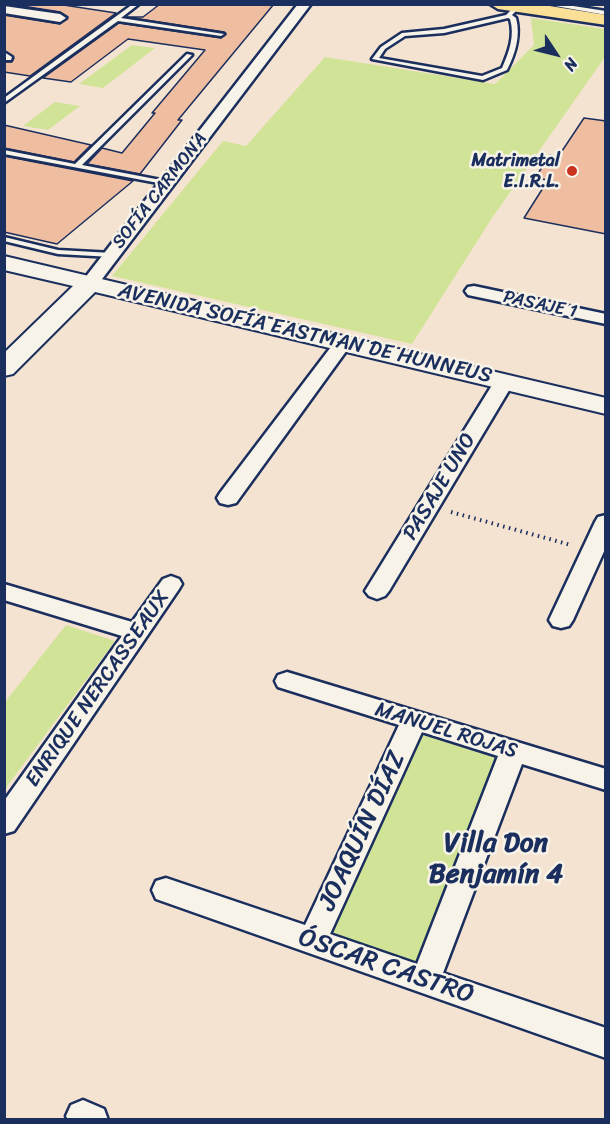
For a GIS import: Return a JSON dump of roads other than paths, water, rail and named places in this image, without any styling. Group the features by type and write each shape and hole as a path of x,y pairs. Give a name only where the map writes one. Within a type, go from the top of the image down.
{"main road":[{"path":"508,9 606,21"}],"street":[{"name":"SOFÍA CARMONA","path":"4,368 90,283 305,4"},
{"path":"4,9 60,18"},
{"name":"AVENIDA SOFÍA EASTMAN DE HUNNEUS","path":"4,263 606,406"},
{"name":"PASAJE 1","path":"474,291 606,319"},
{"path":"228,498 343,343"},
{"name":"PASAJE UNO","path":"377,591 504,382"},
{"path":"561,620 606,522"},
{"name":"ENRIQUE NERCASSEAUX","path":"7,815 171,584"},
{"path":"4,592 138,632"},
{"name":"MANUEL ROJAS","path":"286,681 606,780"},
{"name":"JOAQUÍN DÍAZ","path":"312,941 414,721"},
{"path":"425,981 513,752"},
{"name":"ÓSCAR CASTRO","path":"166,891 606,1042"}],"lane":[{"path":"4,101 137,4"},
{"path":"546,4 606,13"},
{"path":"591,4 606,7"},
{"path":"508,9 516,25 513,50 505,69 491,76 472,76 375,59 383,48 404,34 444,31 508,9"},
{"path":"117,19 221,34"},
{"path":"77,166 189,55"},
{"path":"4,152 166,183"},
{"path":"4,239 58,252 112,255"}],"place":[{"name":"Matrimetal E.I.R.L.","path":"572,171"}],"district":[{"name":"Villa Don Benjamín 4","path":"496,860"}]}
